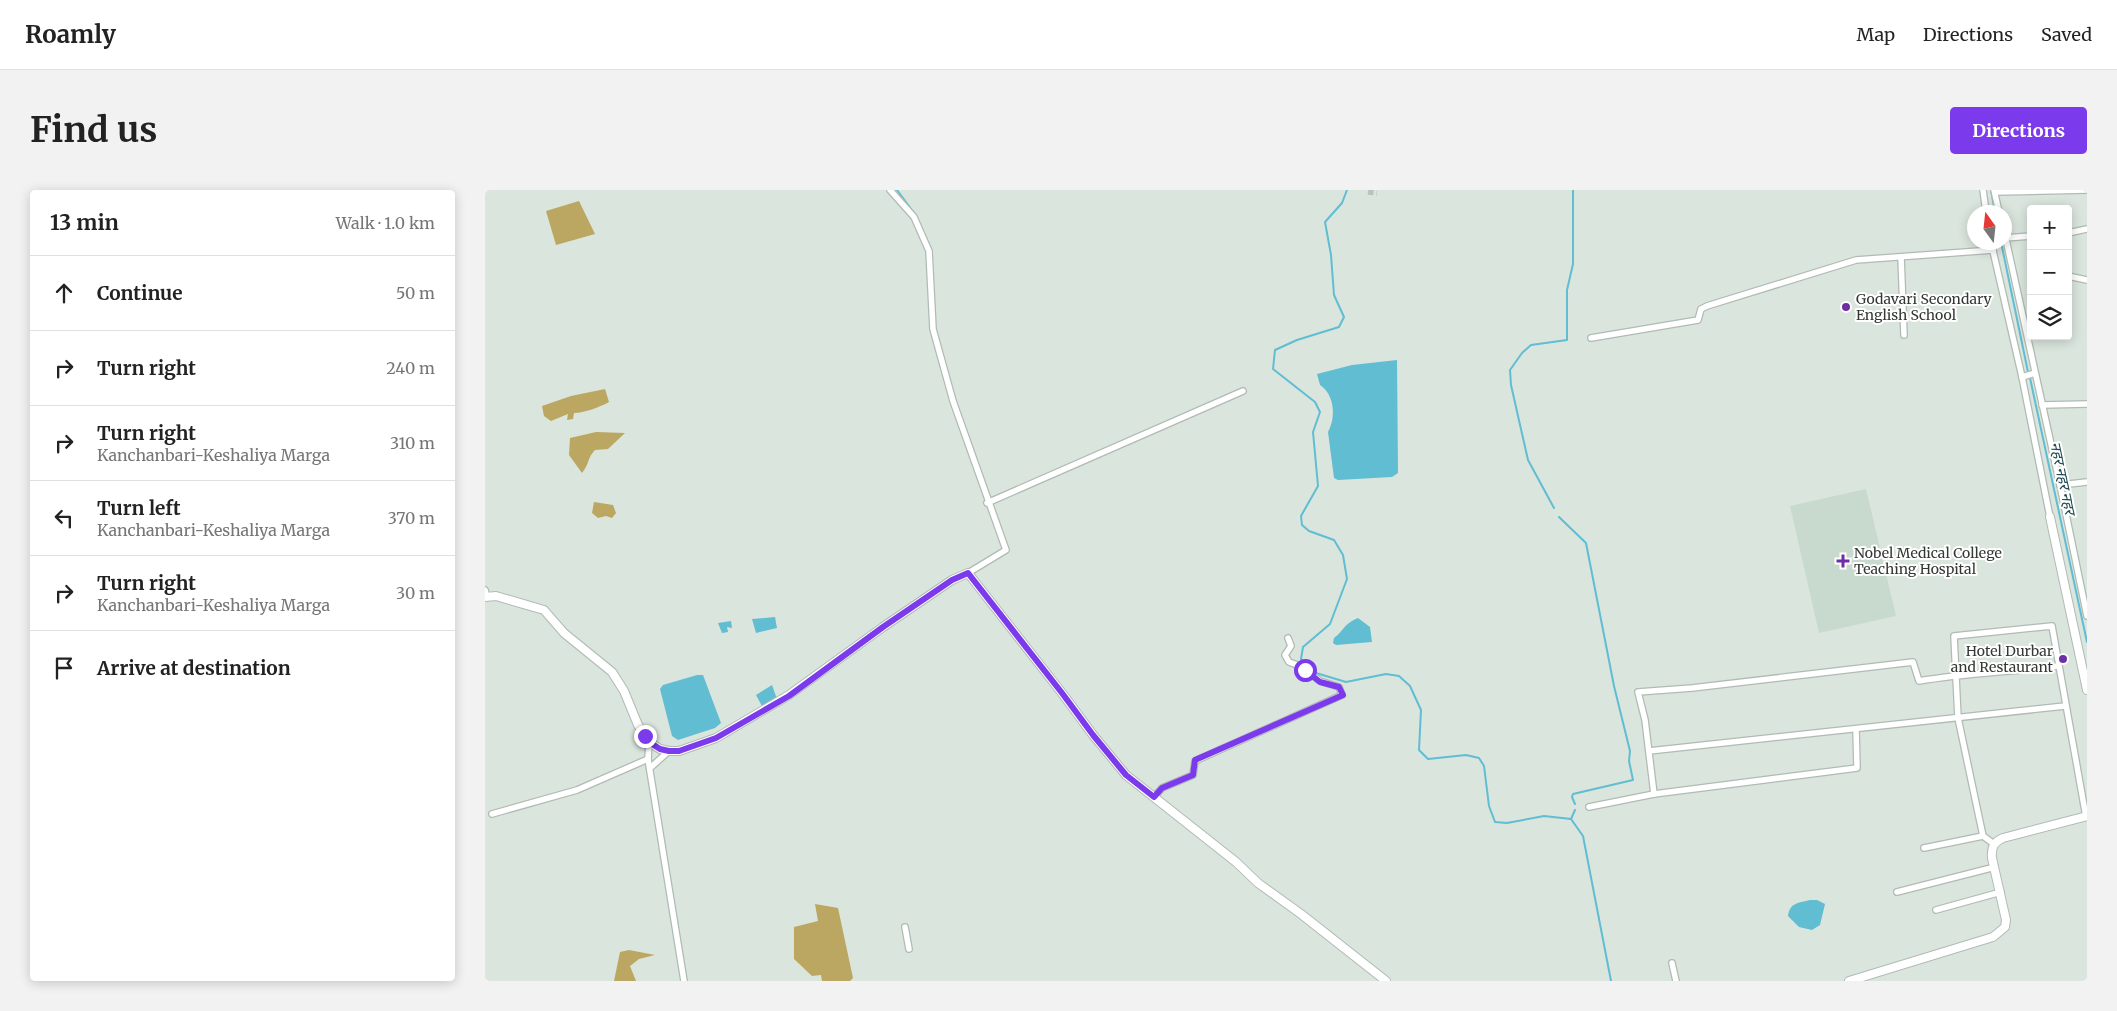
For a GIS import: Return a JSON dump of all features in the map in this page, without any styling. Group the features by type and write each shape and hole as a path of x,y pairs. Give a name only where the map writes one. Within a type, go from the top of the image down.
{"street":[{"path":"486,595 545,610 564,633 612,672 624,691 638,725 649,742 660,749 679,751 716,738 789,696 883,627 952,580 968,573 1006,550 987,503 953,401 933,329 929,251 914,217 890,190"},
{"path":"1983,190 1985,205"},
{"path":"1998,205 1995,191 2087,190"},
{"path":"2072,232 2087,229"},
{"path":"2012,237 2027,236"},
{"path":"1591,338 1697,320 1701,309 1707,306 1856,260 1993,250 2022,377 2049,517 2087,690"},
{"path":"2008,250 2087,616"},
{"path":"1901,257 1904,335"},
{"path":"2072,277 2087,280"},
{"path":"2022,377 2035,374"},
{"path":"987,503 1243,391"},
{"path":"2042,405 2087,404"},
{"path":"2060,485 2087,482"},
{"path":"968,573 1126,775 1236,862 1258,883 1301,914 1386,981"},
{"path":"1849,981 1993,937 2005,927 2006,920 1991,851 1994,844 2003,838 2086,816 2052,626 1954,636 1958,718 1983,836 1994,844"},
{"path":"1154,797 1162,788 1193,775 1195,760 1343,695 1339,687 1320,682 1300,666 1289,662 1285,655 1291,646 1288,638"},
{"path":"1654,794 1649,751 1638,692 1692,688 1913,662 1919,681 1957,675 2012,672 2059,666"},
{"path":"1649,751 2065,706"},
{"path":"1589,807 1654,794 1857,768 1856,729"},
{"path":"649,742 648,759 684,981"},
{"path":"650,768 669,751"},
{"path":"491,814 577,790 648,759"},
{"path":"1924,848 1983,836"},
{"path":"1897,892 1995,867"},
{"path":"1936,910 2001,892"},
{"path":"905,927 909,949"},
{"path":"1672,963 1676,981"}],"shaded area":[{"path":"579,201 595,234 556,245 546,211"},
{"path":"605,389 609,402 592,409 574,413 573,419 567,420 568,414 551,421 544,416 542,406 571,396"},
{"path":"596,432 625,433 608,449 595,450 582,473 569,455 570,438"},
{"name":"Nobel Medical College Teaching Hospital","path":"1866,489 1896,616 1819,633 1790,506"},
{"path":"594,502 613,505 616,513 612,518 606,516 598,518 592,513"},
{"path":"815,904 838,908 853,978 850,981 822,981 821,975 812,976 794,959 794,927 818,921"},
{"path":"629,950 655,955 639,959 630,966 636,981 614,981 620,952"}],"water":[{"path":"1397,360 1398,473 1392,477 1338,480 1334,478 1328,432 1331,426 1333,407 1329,395 1320,385 1317,374 1352,365"},
{"path":"775,617 777,628 756,633 752,619"},
{"path":"1358,618 1370,627 1372,642 1336,645 1333,643 1334,638 1346,625"},
{"path":"731,621 732,628 727,627 728,632 722,633 718,623"},
{"path":"703,675 721,723 715,728 678,740 672,736 660,689 663,685"},
{"path":"772,685 777,699 763,708 756,695"},
{"path":"1810,900 1817,900 1825,904 1820,925 1812,930 1799,927 1788,916 1793,906"}],"waterway":[{"path":"897,190 914,213"},
{"path":"1347,190 1342,203 1325,222 1331,255 1334,295 1344,317 1339,327 1297,340 1275,350 1273,369 1315,402 1320,412 1313,432 1318,486 1301,516 1302,525 1309,531 1334,540 1343,555 1347,579 1330,624 1303,647 1301,659 1316,673 1346,682 1386,674 1399,676 1410,686 1421,710 1419,750 1428,759 1466,755 1479,758 1484,766 1489,806 1495,822 1507,823 1544,816 1571,819 1583,836 1611,981"},
{"path":"1554,508 1528,460 1511,385 1510,370 1522,353 1531,345 1567,340 1567,290 1573,264 1573,190"},
{"name":"नहर नहर नहर","path":"1991,190 1994,205"},
{"name":"नहर नहर नहर","path":"2003,250 2028,372"},
{"name":"नहर नहर नहर","path":"2030,378 2087,642"},
{"path":"1559,517 1586,543 1614,686 1630,751 1629,761 1633,780 1573,794 1572,797 1575,804"},
{"path":"1571,819 1575,810"}],"tunnel":[{"path":"1368,192 1377,193"}],"place":[{"name":"Godavari Secondary English School","path":"1846,307"},
{"name":"Nobel Medical College Teaching Hospital","path":"1843,561"},
{"name":"Hotel Durbar and Restaurant","path":"2063,659"}],"route":[{"path":"645,736 649,742 660,749 669,751 679,751 716,738 789,696 883,627 952,580 968,573 1126,775 1154,797 1162,788 1193,775 1195,760 1343,695 1339,687 1320,682 1305,670"}]}
